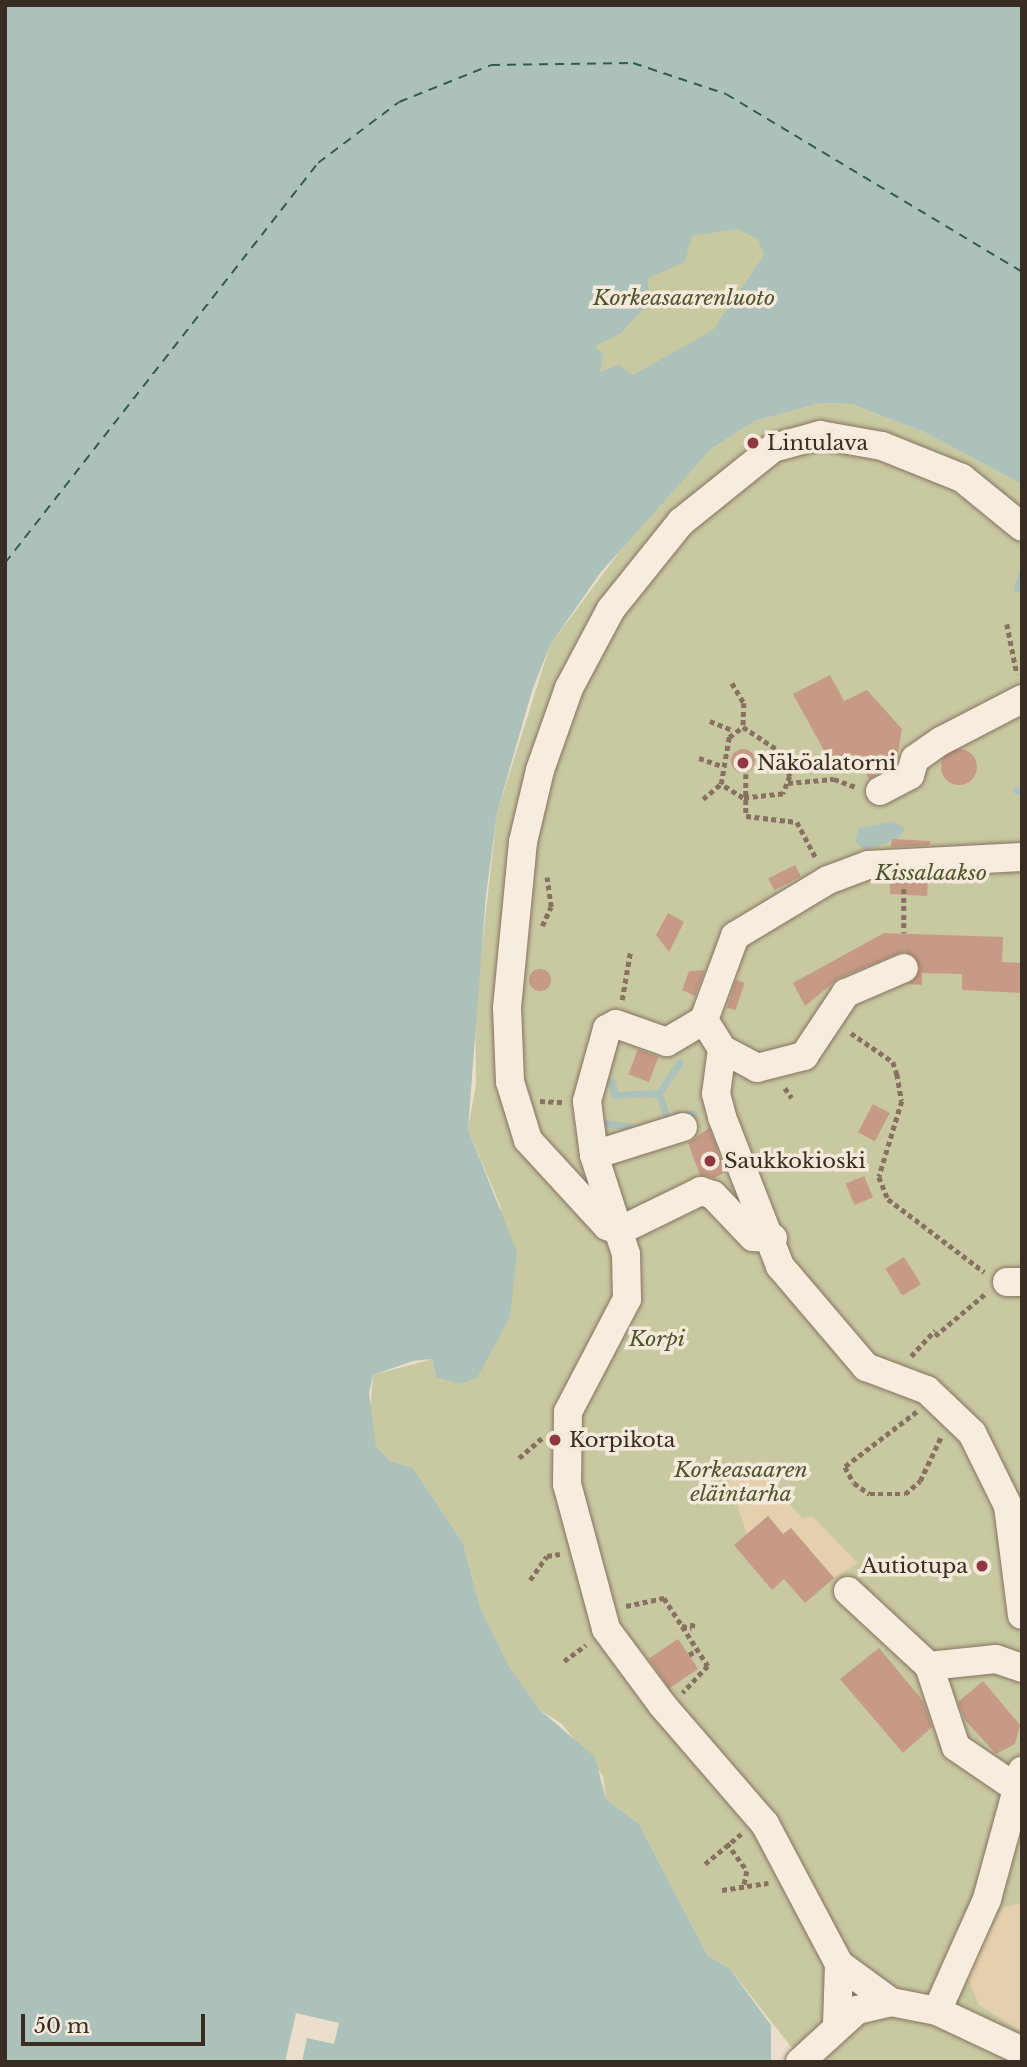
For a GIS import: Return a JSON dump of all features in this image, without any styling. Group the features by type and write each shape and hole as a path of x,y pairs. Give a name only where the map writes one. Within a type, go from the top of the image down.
{"lane":[{"path":"773,1238 753,1237 713,1195 701,1191 619,1231 607,1226 528,1140 506,1051 528,808 585,653 611,609 681,522 746,464 793,440 849,438 925,461 962,478 1022,527"},
{"path":"880,791 910,775 915,760 941,741 1022,699"},
{"path":"891,2003 839,1964 763,1821 663,1706 614,1644 601,1613 582,1550 567,1484 567,1418 627,1299 619,1231 594,1155 591,1083 607,1029 620,1026 667,1042 704,1020 734,936 839,875 897,865 1022,857"},
{"path":"704,1020 723,1049 757,1068 804,1056 846,993 904,968"},
{"path":"723,1049 716,1094 722,1117 773,1238 780,1266 866,1367 944,1406 972,1433 1008,1506 1022,1615"},
{"path":"594,1155 683,1127"},
{"path":"848,1591 929,1666 956,1747 1019,1792 987,1899 937,2011"},
{"path":"929,1666 996,1659 1022,1668"},
{"path":"837,2025 839,1964"},
{"path":"800,2062 837,2025 857,2010 891,2003 937,2011 1022,2051"}],"path":[{"path":"1007,624 1022,699"},
{"path":"732,683 744,703 743,727"},
{"path":"710,721 732,730 743,727 778,750 788,783 783,794 743,798 721,784"},
{"path":"703,799 721,784 722,766 732,730"},
{"path":"699,758 722,766"},
{"path":"746,775 743,798 746,816 796,822 814,855"},
{"path":"788,783 834,779 880,791"},
{"path":"897,865 904,933"},
{"path":"620,1026 630,953"},
{"path":"831,1019 893,1062 897,1074 902,1101 879,1177 888,1199 1005,1279 908,1359"},
{"path":"547,1100 566,1102"},
{"path":"935,1330 935,1336"},
{"path":"944,1406 920,1481 905,1494 870,1494 854,1483 845,1467 944,1406"},
{"path":"530,1580 547,1556 582,1550"},
{"path":"601,1613 664,1598 708,1666 698,1684 663,1706"},
{"path":"682,1626 692,1628 692,1621"},
{"path":"688,1655 697,1650"},
{"path":"705,1864 727,1843 763,1821"},
{"path":"727,1843 747,1871 744,1887"},
{"path":"722,1890 791,1874"}],"green space":[{"name":"Korkeasaarenluoto","path":"808,195 635,447 536,313 568,275"},
{"name":"Korkeasaaren eläintarha","path":"821,403 851,404 924,432 1022,484 1022,2062 803,2062 729,1968 708,1956 639,1824 606,1799 603,1776 562,1724 540,1710 509,1666 480,1607 463,1543 413,1468 390,1461 376,1446 369,1425 373,1375 432,1359 436,1377 501,1208 468,1129 476,1084 475,1009 497,813 550,645 635,531 711,449 755,421"}],"sand":[{"path":"749,1461 802,1518 813,1517 858,1563 834,1578 791,1528 783,1534 768,1516 747,1534 725,1470"},
{"path":"1022,1903 1022,2032 979,2005 967,1977 1002,1908"}],"shaded area":[{"path":"5,5 1022,5 1022,484 924,432 851,404 821,403 755,421 711,449 601,572 550,645 532,691 497,813 486,895 468,1129 517,1252 510,1317 477,1378 459,1384 436,1377 432,1359 413,1361 373,1375 369,1393 376,1446 390,1461 413,1468 463,1543 480,1607 509,1666 540,1710 595,1757 606,1799 639,1824 708,1956 729,1968 771,2025 771,2062 5,2062","holes":["737,229 758,239 764,255 713,330 633,375 619,365 600,372 603,354 595,346 621,333 649,303 648,278 685,262 692,236"]},
{"path":"894,821 905,829 897,839 865,850 855,842 859,828"}],"pier":[{"path":"296,2013 339,2023 334,2044 307,2038 302,2062 285,2062"}],"building":[{"path":"830,675 844,701 867,690 902,729 896,764 869,779 856,754 833,767 793,694"},
{"name":"Näköalatorni","path":"743,749 754,756 755,761 748,772 743,773 732,766 731,761 738,750"},
{"path":"959,749 972,754 977,767 972,780 959,785 946,780 941,767 946,754"},
{"path":"892,839 930,841 930,845 891,847"},
{"path":"795,865 801,877 774,890 768,879"},
{"path":"928,879 927,896 890,894 890,880"},
{"path":"668,913 684,922 669,952 656,935"},
{"path":"884,933 1003,937 1002,962 1022,963 1022,993 962,990 962,974 922,973 922,985 908,984 920,969 905,951 839,978 805,1006 793,983"},
{"path":"540,969 548,972 551,980 548,988 540,991 532,988 529,980 532,972"},
{"path":"705,970 695,996 682,990 689,971"},
{"path":"736,980 745,983 736,1010 727,1008"},
{"path":"638,1049 659,1057 649,1082 628,1074"},
{"path":"873,1104 890,1113 875,1141 858,1132"},
{"name":"Saukkokioski","path":"709,1128 726,1172 714,1178 700,1175 688,1143"},
{"path":"864,1176 873,1197 855,1205 846,1184"},
{"path":"904,1257 921,1284 902,1296 885,1269"},
{"path":"768,1516 783,1534 791,1528 834,1578 805,1603 784,1579 772,1590 734,1545"},
{"path":"678,1639 698,1669 669,1688 649,1659"},
{"path":"879,1648 923,1701 932,1727 903,1753 840,1679"},
{"path":"983,1681 1020,1725 1015,1744 996,1754 965,1720 958,1702"}],"waterway":[{"path":"1017,589 1022,573"},
{"path":"1016,790 1022,792"},
{"path":"667,1119 659,1093 680,1062"},
{"path":"604,1079 612,1082 614,1095 659,1093"},
{"path":"677,1115 693,1114"},
{"path":"605,1123 629,1127"}],"ferry route":[{"path":"5,563 318,163 399,102 491,65 633,63 726,94 1022,272"}],"place":[{"name":"Lintulava","path":"753,443"},
{"name":"Näköalatorni","path":"743,763"},
{"name":"Saukkokioski","path":"710,1161"},
{"name":"Korpikota","path":"555,1440"},
{"name":"Autiotupa","path":"982,1566"}],"park label":[{"name":"Kissalaakso","path":"931,873"},
{"name":"Korpi","path":"657,1339"}]}
